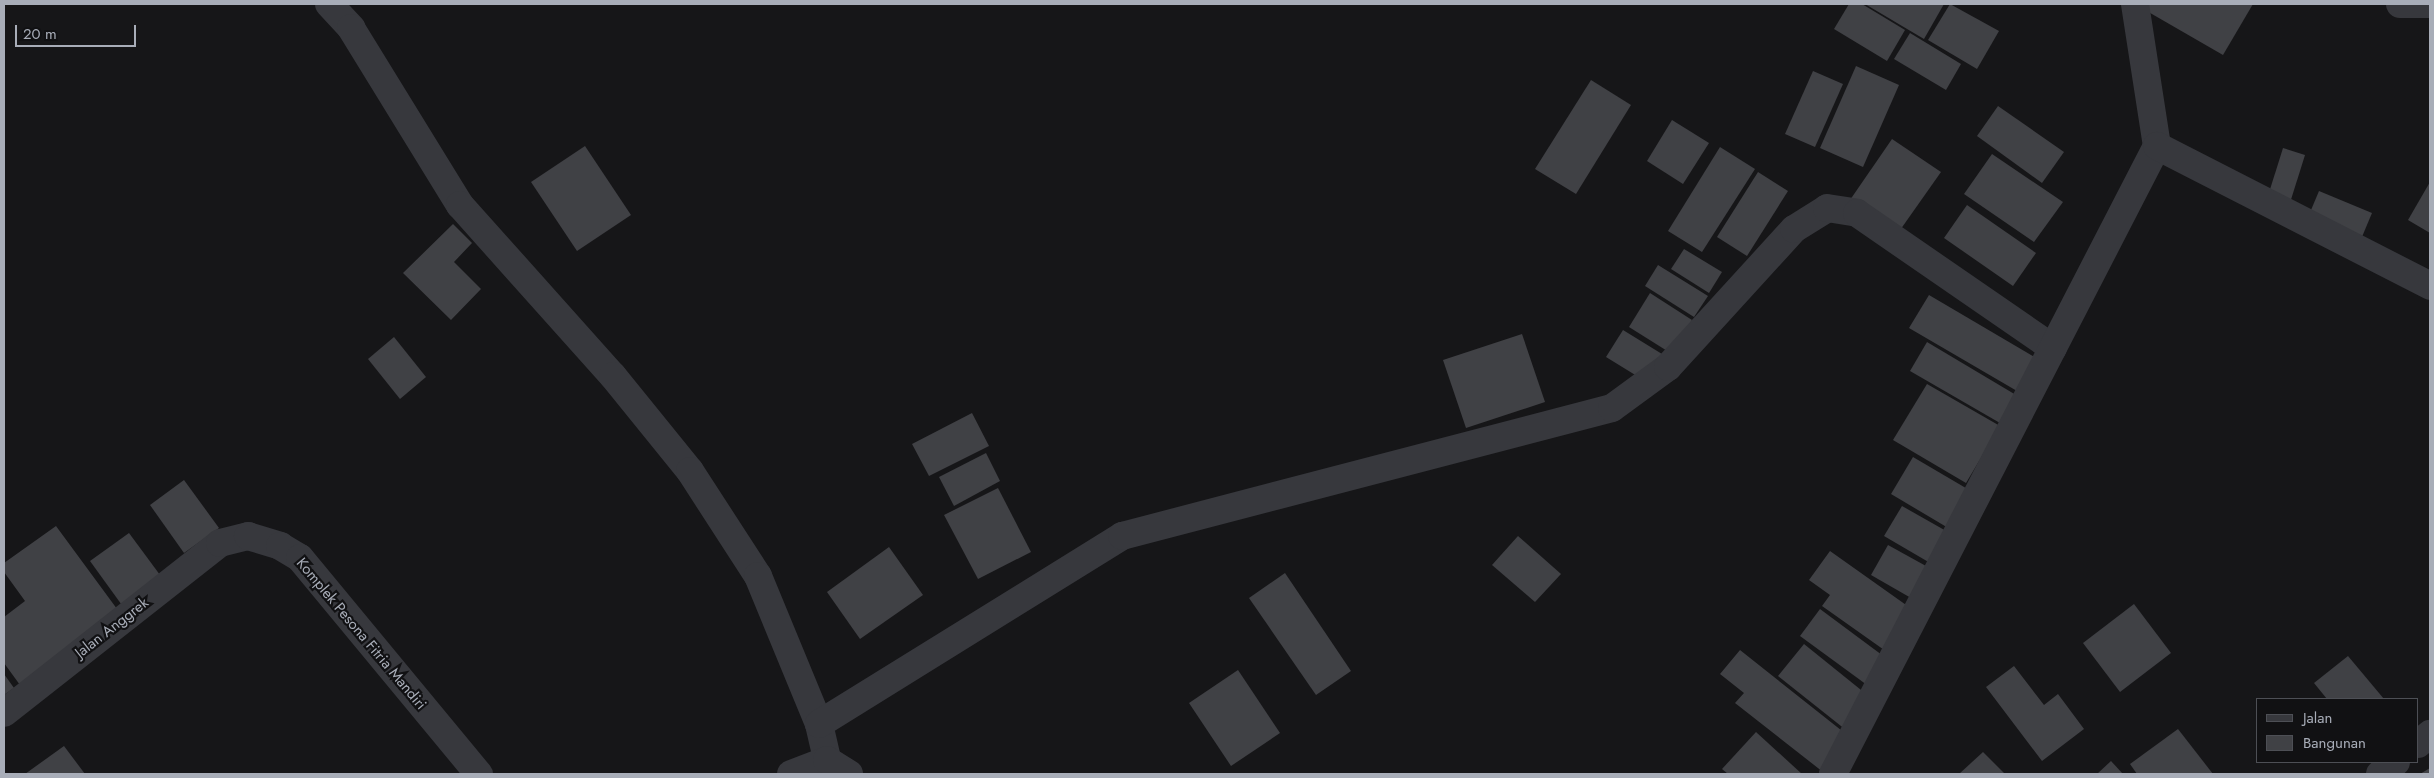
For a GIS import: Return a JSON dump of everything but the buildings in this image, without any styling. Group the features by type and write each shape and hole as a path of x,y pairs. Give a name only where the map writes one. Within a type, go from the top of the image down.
{"street":[{"path":"329,4 351,28 460,205 612,376 690,472 758,576 838,767 791,774"},
{"path":"1833,774 2157,146 2134,4"},
{"path":"2400,4 2429,4"},
{"path":"2157,146 2430,286"},
{"path":"819,724 1122,536 1612,408 1668,367 1794,229 1827,208 1858,213 2053,348"},
{"name":"Komplek Pesona Fitria Mandiri","path":"220,543 248,536 280,546 300,558 479,774"},
{"name":"Jalan Anggrek","path":"4,713 220,543"},
{"path":"2419,743 2430,734"},
{"path":"2380,774 2395,763"}]}
